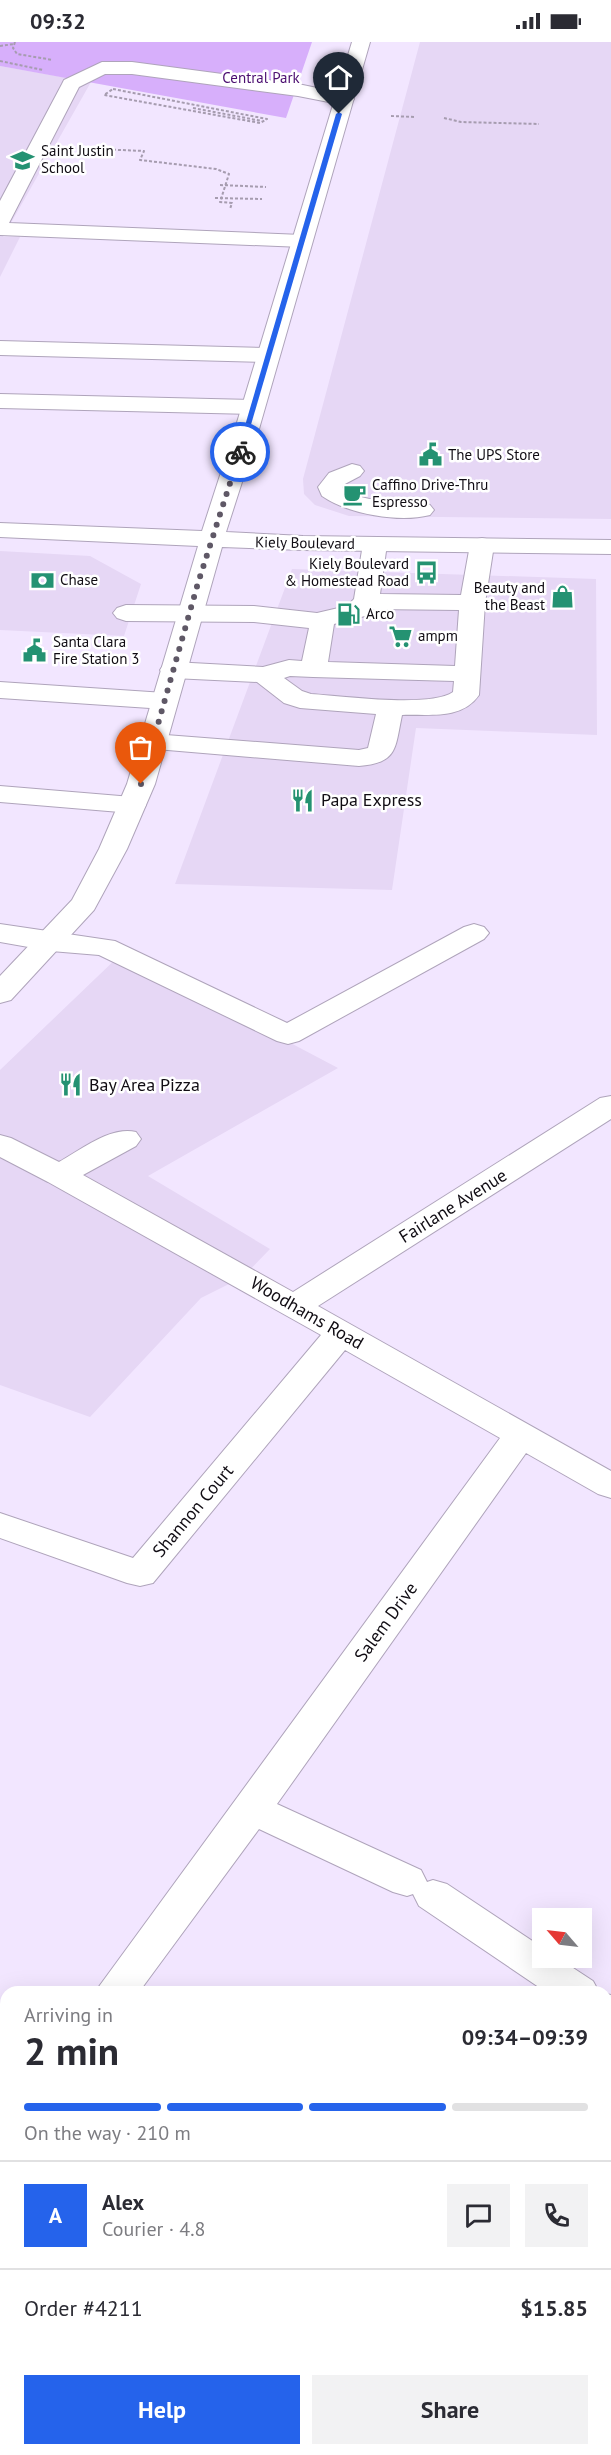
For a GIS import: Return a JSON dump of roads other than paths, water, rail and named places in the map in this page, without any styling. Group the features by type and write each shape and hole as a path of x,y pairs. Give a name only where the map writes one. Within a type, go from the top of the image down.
{"main road":[{"path":"0,994 51,942 84,904 113,849 141,784 211,540 253,407 361,42"},
{"path":"0,221 71,84 102,68 112,49"},
{"path":"102,68 115,76 130,79 295,99 344,99"},
{"path":"0,229 302,241"},
{"path":"0,348 268,355"},
{"path":"0,401 253,407"},
{"path":"352,471 336,478 331,484 330,491 338,498 360,506 422,510"},
{"name":"Kiely Boulevard","path":"0,530 211,540 611,547"},
{"path":"126,613 254,614 317,621 356,611 366,601 375,544"},
{"path":"264,675 293,698 309,702 383,707 450,706 466,695 472,603 482,545"},
{"path":"366,601 472,603"},
{"path":"313,669 322,626 317,621"},
{"path":"173,670 264,675 289,668 468,674"},
{"path":"0,690 165,700"},
{"path":"153,742 372,757 381,752 390,711 383,707"},
{"path":"0,794 132,805"},
{"path":"0,933 51,942 105,947 288,1035 474,933"},
{"name":"Fairlane Avenue","path":"294,1306 611,1106"},
{"path":"59,1175 125,1138"},
{"name":"Woodhams Road","path":"0,1145 59,1175 294,1306 611,1486"},
{"name":"Shannon Court","path":"0,1526 140,1574 341,1333"},
{"name":"Salem Drive","path":"120,1986 252,1809 520,1434"},
{"path":"252,1809 420,1888 569,1986"}],"place":[{"name":"Saint Justin School","path":"23,160"},
{"name":"The UPS Store","path":"430,455"},
{"name":"Caffino Drive-Thru Espresso","path":"354,494"},
{"name":"Kiely Boulevard & Homestead Road","path":"427,573"},
{"name":"Chase","path":"42,580"},
{"name":"Beauty and the Beast","path":"563,597"},
{"name":"Arco","path":"348,614"},
{"name":"ampm","path":"400,636"},
{"name":"Santa Clara Fire Station 3","path":"35,651"},
{"name":"Papa Express","path":"303,800"},
{"name":"Bay Area Pizza","path":"71,1085"}],"park label":[{"name":"Central Park","path":"261,78"}]}
